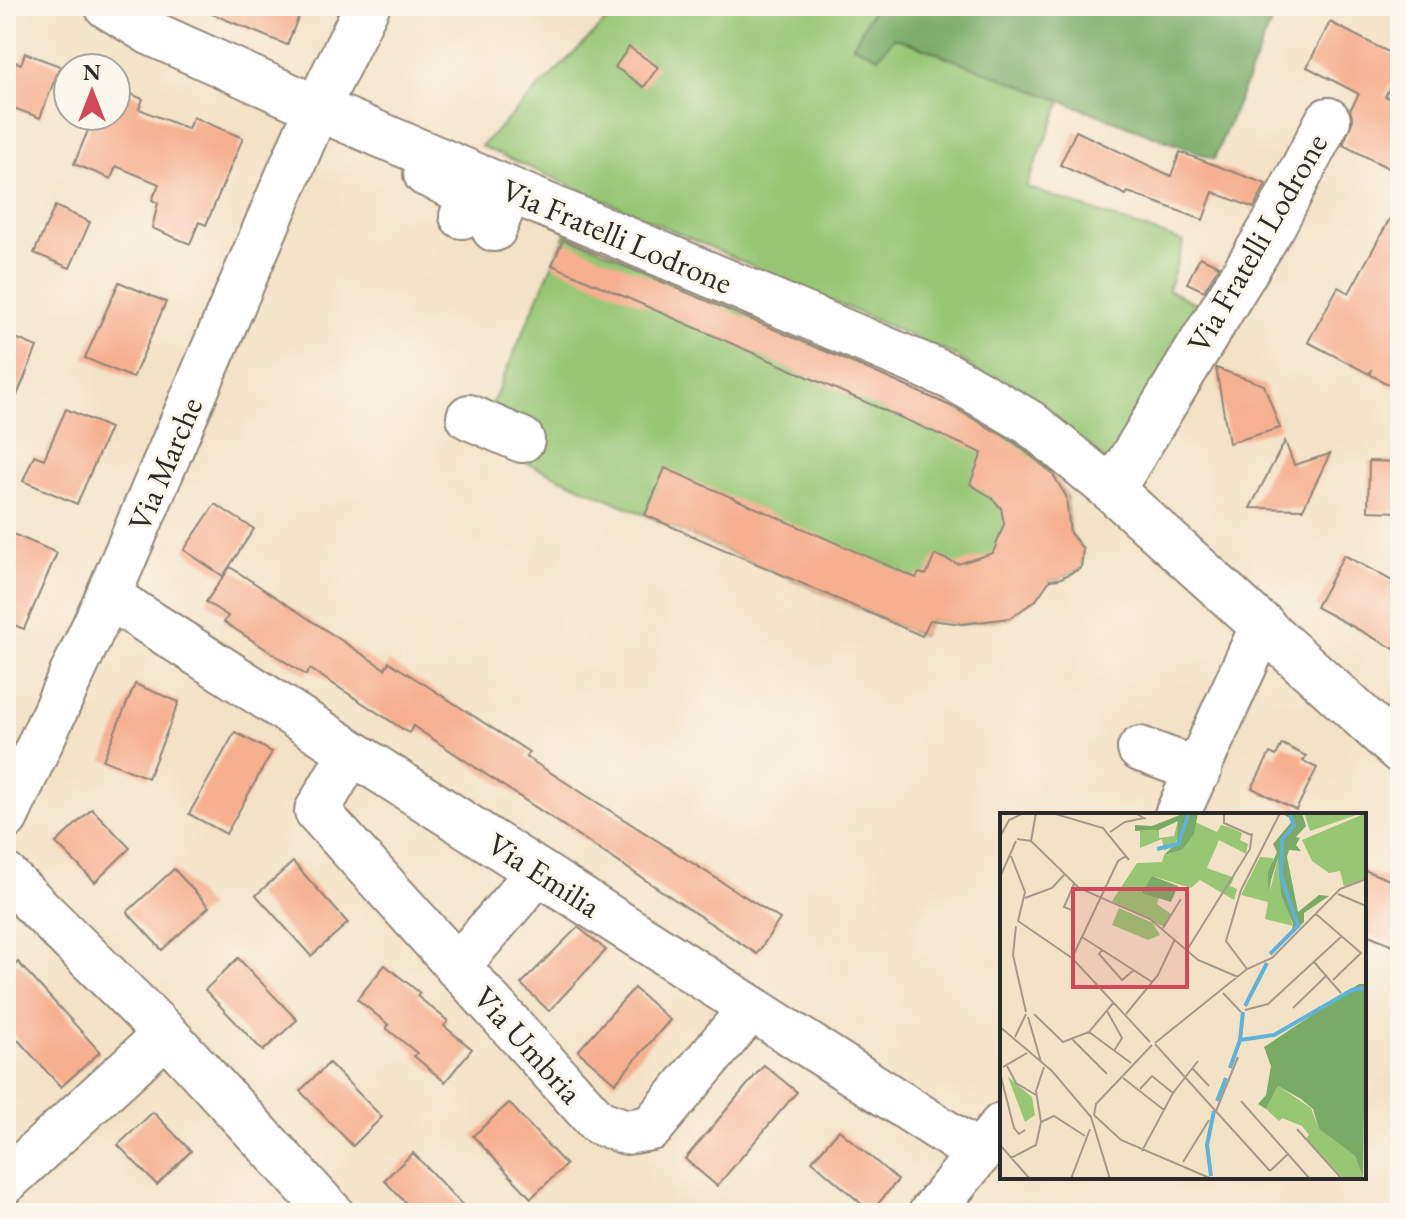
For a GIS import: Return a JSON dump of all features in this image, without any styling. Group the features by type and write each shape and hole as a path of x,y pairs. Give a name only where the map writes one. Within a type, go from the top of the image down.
{"street":[{"name":"Via Fratelli Lodrone","path":"107,6 178,24 317,108 379,134 482,201 951,377 1029,422 1112,490 1400,751"},
{"name":"Via Marche","path":"6,817 108,596 317,108 367,6"},
{"name":"Via Fratelli Lodrone","path":"1112,490 1274,224 1328,120"},
{"path":"469,417 522,440"},
{"name":"Via Emilia","path":"108,596 751,1008 990,1140"},
{"path":"1178,813 1263,625"},
{"path":"1140,749 1199,771"},
{"name":"Via Umbria","path":"351,752 300,816 457,967 598,1122 626,1132 651,1128 751,1008"},
{"path":"457,967 538,872"},
{"path":"6,876 166,1034 331,1213"},
{"path":"6,1181 166,1034"},
{"path":"931,1213 990,1140"}],"green space":[{"path":"621,6 875,6 854,45 894,37 1062,100 1026,187 1184,242 1168,290 1212,311 1116,466 954,355 481,146"},
{"path":"875,6 1278,6 1214,159 895,37 878,57 853,45"},
{"path":"566,233 988,423 1042,457 1066,496 1070,533 1083,549 1081,568 1050,580 1010,618 962,624 930,620 922,636 476,441"}],"building":[{"path":"193,6 303,6 287,45"},
{"path":"1330,22 1400,58 1400,67 1385,96 1400,104 1400,174 1343,145 1353,120 1350,110 1359,94 1307,67"},
{"path":"629,47 658,67 644,87 615,67"},
{"path":"25,53 52,63 52,87 40,118 6,105 6,90 16,62 21,64"},
{"path":"132,95 143,99 139,109 188,129 193,117 243,138 206,225 199,222 190,244 152,228 158,203 152,200 159,184 116,166 111,179 74,164 87,132 132,132"},
{"path":"1076,131 1171,176 1180,152 1266,184 1254,208 1213,192 1203,220 1128,192 1126,195 1060,165"},
{"path":"1400,200 1400,391 1371,375 1371,371 1369,374 1308,342 1338,287 1349,293"},
{"path":"55,206 90,222 70,268 34,253"},
{"path":"563,240 955,408 1015,443 1052,473 1066,496 1070,533 1083,549 1081,568 1050,580 1036,600 1010,618 962,624 930,620 922,636 645,515 665,468 916,578 919,573 926,575 935,555 958,564 993,553 1004,524 1001,508 991,497 970,484 982,453 552,265"},
{"path":"1200,257 1219,266 1204,291 1187,283"},
{"path":"119,282 166,302 133,378 85,358"},
{"path":"6,334 37,347 7,420 6,419"},
{"path":"1216,368 1264,385 1280,428 1229,443"},
{"path":"66,409 110,428 77,504 23,481 34,455 44,459"},
{"path":"1285,441 1294,465 1330,454 1303,509 1250,508"},
{"path":"1369,461 1400,462 1400,512 1368,511"},
{"path":"215,504 254,529 223,576 184,550"},
{"path":"6,531 57,553 24,629 6,622"},
{"path":"1344,555 1400,585 1400,652 1316,607"},
{"path":"230,567 385,669 389,662 435,691 529,752 526,757 780,919 757,954 413,726 409,733 310,669 306,675 224,622 228,616 206,602"},
{"path":"135,684 179,702 148,778 103,760"},
{"path":"235,732 272,752 226,834 189,814"},
{"path":"1282,744 1306,756 1303,761 1317,768 1296,810 1252,788 1270,753 1276,756"},
{"path":"92,809 130,848 95,882 56,843"},
{"path":"293,862 348,923 311,956 256,895"},
{"path":"174,869 209,907 162,950 127,912"},
{"path":"1366,871 1400,884 1400,948 1366,934"},
{"path":"578,927 606,950 549,1011 521,984"},
{"path":"238,958 297,1020 263,1051 205,990"},
{"path":"18,962 100,1052 61,1087 6,1027 6,974"},
{"path":"385,965 420,993 417,996 448,1021 444,1026 472,1049 445,1082 414,1056 417,1053 386,1028 389,1025 357,999"},
{"path":"634,988 670,1020 615,1083 578,1051"},
{"path":"329,1063 382,1117 353,1146 300,1091"},
{"path":"764,1065 797,1092 717,1186 685,1159"},
{"path":"509,1103 566,1165 531,1198 473,1136"},
{"path":"153,1112 191,1151 157,1185 118,1145"},
{"path":"839,1130 898,1180 871,1212 812,1161"},
{"path":"413,1153 470,1213 415,1213 384,1180"}]}
